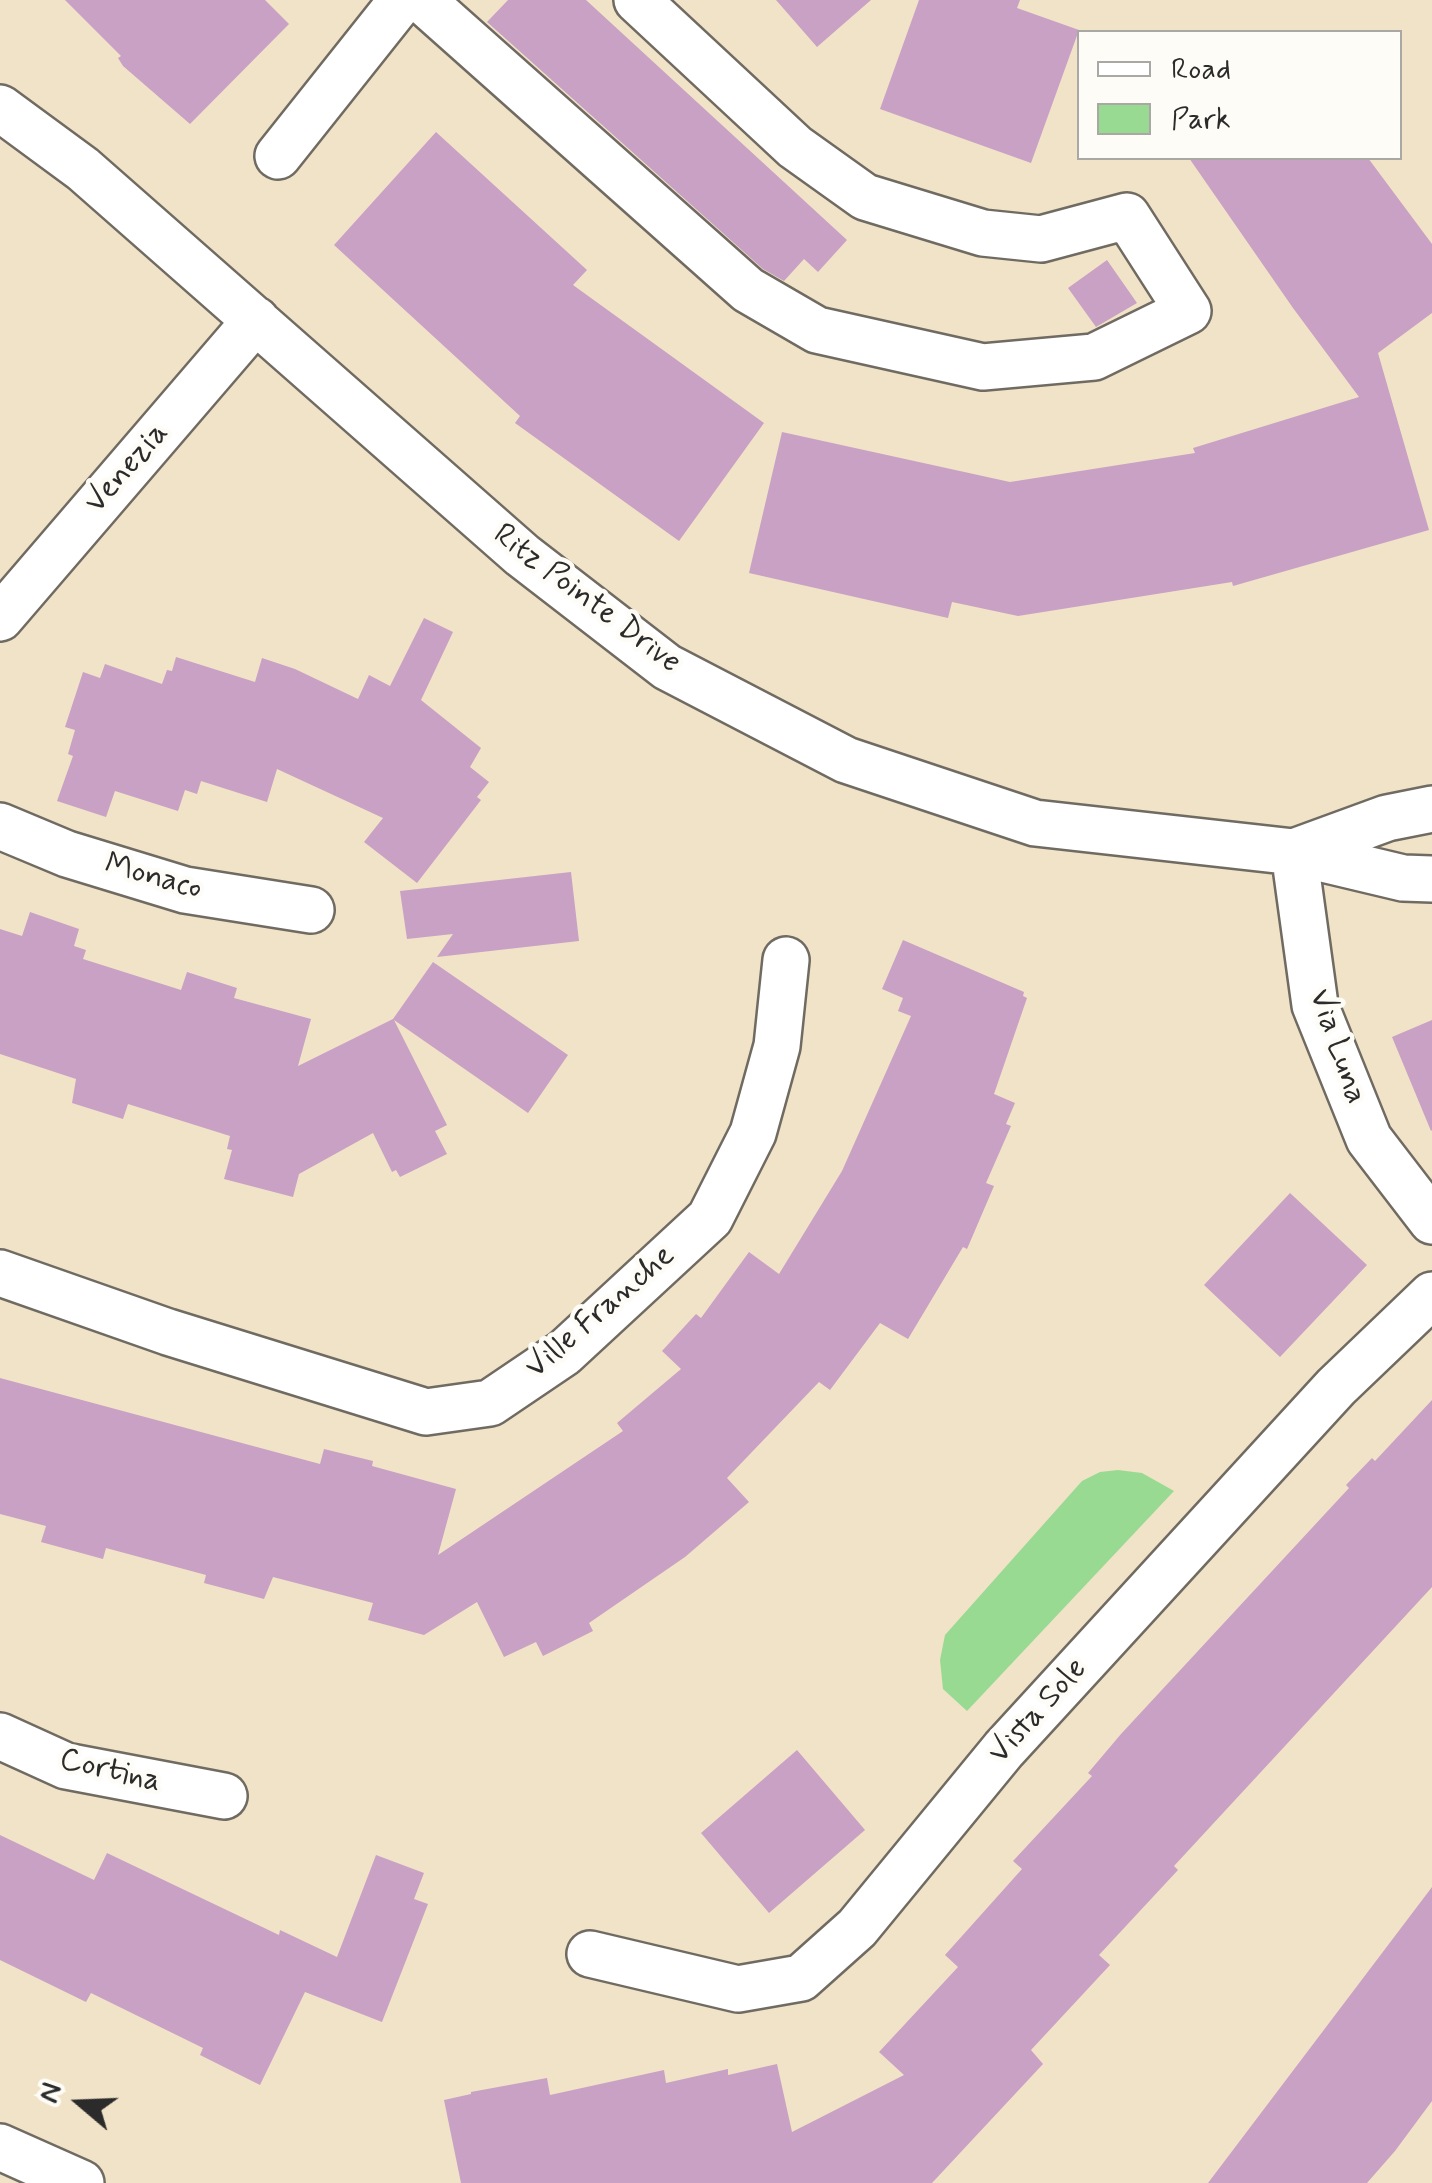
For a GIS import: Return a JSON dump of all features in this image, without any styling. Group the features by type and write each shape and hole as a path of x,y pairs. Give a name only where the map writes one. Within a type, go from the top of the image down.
{"street":[{"path":"278,156 402,0"},
{"path":"422,0 748,290 816,330 983,366 1094,357 1188,310 1127,216 1041,239 983,233 865,197 795,148 637,0"},
{"name":"Ritz Pointe Drive","path":"0,108 83,169 522,555 667,667 846,760 1035,823 1294,852 1403,878 1432,878"},
{"name":"Venezia","path":"0,618 256,320"},
{"name":"Ritz Pointe Drive","path":"1294,852 1388,818 1432,809"},
{"name":"Monaco","path":"0,826 66,854 185,890 311,910"},
{"name":"Via Luna","path":"1294,852 1315,1004 1369,1139 1432,1222"},
{"name":"Ville Franche","path":"0,1272 168,1332 426,1412 490,1403 564,1353 710,1218 753,1133 777,1046 786,960"},
{"name":"Vista Sole","path":"590,1954 738,1989 802,1978 858,1928 1004,1749 1336,1387 1432,1295"},
{"name":"Cortina","path":"0,1736 66,1766 224,1796"},
{"path":"0,2148 82,2183"}],"green space":[{"path":"1100,1472 1142,1473 1174,1491 967,1711 943,1689 940,1660 945,1635 1082,1481"}],"building":[{"path":"65,0 265,0 289,24 190,124 123,66 118,58 121,56"},
{"path":"508,0 586,0 847,240 818,272 804,259 784,281 763,269 487,22"},
{"path":"776,0 871,0 817,47"},
{"path":"919,0 1020,0 1017,8 1079,30 1031,163 880,109"},
{"path":"436,132 587,270 573,285 764,423 679,541 515,423 520,416 334,245"},
{"path":"1190,160 1369,160 1432,244 1432,313 1378,353 1429,530 1233,586 1232,582 1018,616 952,602 948,618 749,573 782,432 1010,482 1195,453 1193,448 1359,397"},
{"path":"1107,260 1137,303 1096,327 1068,288"},
{"path":"424,618 453,632 421,700 481,748 470,767 489,782 477,797 481,800 417,883 364,842 383,818 277,769 267,802 201,781 197,794 185,790 178,811 115,791 106,817 57,801 73,756 68,754 75,730 65,727 83,672 100,678 105,664 162,684 176,657 255,682 262,658 358,699 369,675 390,686"},
{"path":"571,872 579,941 437,957 453,934 407,939 400,891"},
{"path":"30,912 79,929 74,946 86,950 83,959 181,990 187,972 237,988 234,998 311,1019 298,1066 393,1019 433,962 568,1055 528,1113 394,1020 447,1125 435,1131 447,1154 400,1177 396,1170 392,1172 373,1133 299,1174 293,1197 224,1179 232,1150 227,1149 230,1136 128,1104 123,1119 72,1103 76,1079 0,1054 0,929 22,936"},
{"path":"903,940 1024,992 1027,998 994,1094 1015,1103 1006,1124 1011,1126 986,1183 994,1186 967,1249 963,1247 908,1339 880,1323 830,1390 819,1382 727,1478 749,1502 685,1557 589,1623 593,1631 543,1656 536,1642 504,1657 477,1602 424,1635 368,1620 373,1603 273,1577 264,1599 204,1583 206,1575 106,1548 103,1559 41,1542 46,1526 0,1514 0,1378 320,1464 324,1449 456,1489 438,1555 623,1431 617,1423 681,1369 662,1351 696,1314 701,1318 749,1252 779,1274 842,1171 911,1016 898,1011 903,998 882,989"},
{"path":"1432,1020 1432,1130 1431,1131 1392,1037"},
{"path":"1290,1193 1367,1265 1280,1357 1204,1285"},
{"path":"1432,1400 1432,1587 1174,1866 1178,1870 1099,1955 1110,1965 1031,2050 1043,2064 932,2183 461,2183 444,2100 471,2092 547,2078 550,2095 664,2070 666,2083 728,2069 728,2075 777,2064 792,2132 904,2075 879,2052 958,1967 945,1955 1022,1869 1013,1861 1092,1776 1088,1773 1121,1734 1349,1488 1346,1485 1372,1458 1375,1461"},
{"path":"797,1750 865,1830 769,1913 701,1833"},
{"path":"0,1835 94,1880 107,1853 279,1935 280,1930 337,1957 376,1855 424,1873 414,1899 428,1904 382,2022 305,1992 260,2085 200,2055 203,2048 91,1993 86,2002 0,1960"},
{"path":"1432,1887 1432,2101 1395,2151 1367,2183 1208,2183"}]}
